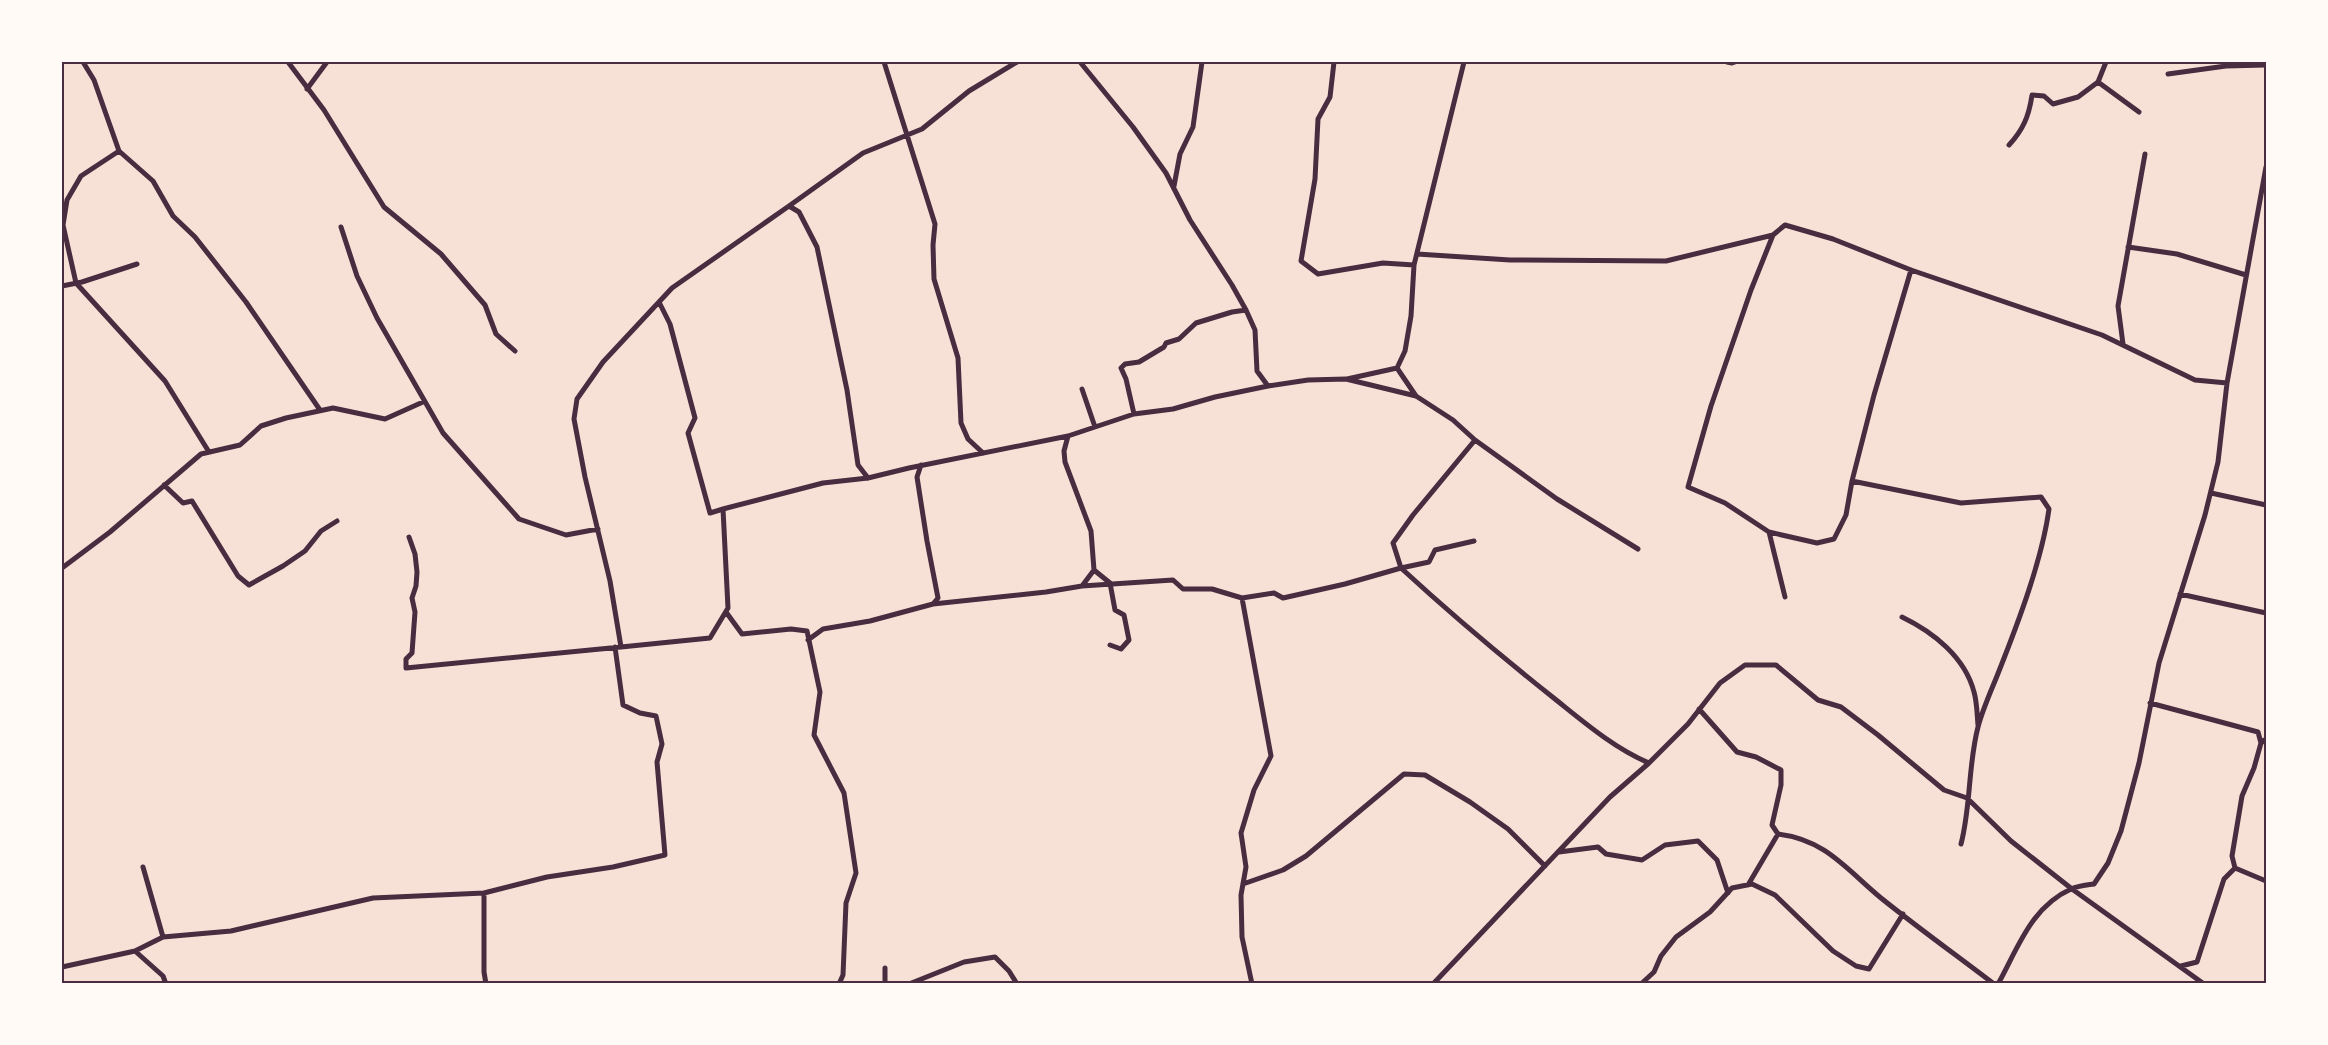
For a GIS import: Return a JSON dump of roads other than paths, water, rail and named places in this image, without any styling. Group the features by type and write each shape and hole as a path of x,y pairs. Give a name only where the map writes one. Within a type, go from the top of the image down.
{"street":[{"path":"84,62 94,80 119,151 153,181 173,216 195,237 246,302 320,410"},
{"path":"288,62 324,110 384,207 441,254 484,305 496,334 515,351"},
{"path":"307,89 327,62"},
{"path":"884,62 935,224 934,279 958,358 961,423 968,439 983,453"},
{"path":"62,967 135,951 163,937 231,931 374,898 484,893 547,877 613,867 665,855 657,762 662,744 656,716 640,713 623,705 610,581 574,419 577,399 603,362 672,288 863,153 922,129 969,91 1017,62"},
{"path":"1080,62 1133,127 1174,186 1190,220 1246,310 1255,330 1257,371 1268,386"},
{"path":"1174,186 1180,154 1193,127 1202,62"},
{"path":"1334,62 1330,97 1318,119 1315,179 1301,261 1318,274 1383,263 1414,265"},
{"path":"1397,368 1405,351 1411,316 1414,265 1464,62"},
{"path":"1727,62 1735,62"},
{"path":"2009,145 2022,131 2030,110 2031,96 2043,96 2053,105 2078,97 2098,82 2106,62"},
{"path":"2216,62 2226,66"},
{"path":"2168,74 2226,66 2266,65"},
{"path":"2098,82 2139,112"},
{"path":"119,151 81,176 67,200 63,225 76,283 165,381 209,452"},
{"path":"2123,344 2118,306 2145,154"},
{"path":"1699,709 1737,752 1756,757 1781,770 1781,785 1772,825 1778,834 1797,837 1829,852 1881,898 1996,984 2029,924 2043,909 2072,889 2094,884 2113,853 2139,763 2159,663 2211,493 2218,462 2227,383 2266,167"},
{"path":"789,206 799,212 817,247 847,390 858,465 868,478"},
{"path":"1417,254 1510,260 1666,261 1773,235 1785,225 1833,239 1911,270 2123,344 2154,362 2195,380 2227,383"},
{"path":"341,227 357,276 377,318 443,434 519,519 566,535 598,529"},
{"path":"1773,235 1711,406 1688,487 1725,502 1768,532 1817,543 1834,539 1846,515 1852,481 1874,394 1911,270"},
{"path":"2128,247 2177,254 2246,275"},
{"path":"62,286 137,264"},
{"path":"659,302 670,324 696,418 688,433 710,513 823,483 868,478 921,465 1068,436 1134,414 1173,409 1268,386 1308,380 1346,379 1397,368"},
{"path":"1134,414 1126,379 1121,368 1125,364 1139,362 1164,347 1166,343 1179,339 1196,323 1246,310"},
{"path":"1397,368 1416,396"},
{"path":"1346,379 1416,396 1453,420 1475,440 1557,499 1638,549"},
{"path":"1082,389 1095,427"},
{"path":"62,568 110,532 201,454 240,445 261,426 333,408 385,419 423,402"},
{"path":"1068,436 1065,462 1091,531 1094,570 1082,586"},
{"path":"1475,440 1393,543 1401,568 1493,650 1600,735 1633,756 1649,763"},
{"path":"921,465 917,477 938,598 933,604"},
{"path":"1852,481 1961,504 2041,497 2049,509 2046,532 2018,618 1978,726 1967,798 1966,827 1961,844"},
{"path":"164,485 183,502 192,501 238,576 249,585 305,551 321,531 338,521"},
{"path":"2211,493 2266,505"},
{"path":"408,537 415,554 417,572 412,598 415,612 412,653 406,659 406,668 710,638 728,608 723,509"},
{"path":"1768,532 1785,597"},
{"path":"808,640 824,629 870,621 933,604 1110,583 1173,580 1183,589 1212,589 1242,598 1274,593 1283,598 1429,562 1435,550 1474,541"},
{"path":"1094,570 1110,583 1115,610 1124,615 1129,640 1121,649 1110,645"},
{"path":"2180,594 2266,613"},
{"path":"1242,598 1271,756 1254,790 1241,833 1246,867 1243,884 1242,937 1252,984"},
{"path":"726,612 742,634 791,629 807,631 820,692 814,735 844,794 855,873 846,903 843,975 838,984"},
{"path":"1902,617 1943,643 1967,673 1975,693 1978,726"},
{"path":"1433,984 1610,797 1649,763 1720,683 1745,665 1776,665 1818,700 1841,707 1944,790 1967,798 2011,841 2072,889 2204,984"},
{"path":"2150,703 2266,734"},
{"path":"2235,868 2232,856 2242,796 2264,741 2258,732"},
{"path":"1243,884 1283,870 1306,856 1404,774 1425,775 1470,802 1508,829 1545,866"},
{"path":"1748,885 1778,834"},
{"path":"1558,852 1598,847 1606,854 1642,860 1665,845 1698,841 1716,861 1728,893"},
{"path":"143,867 163,937"},
{"path":"2181,966 2197,962 2224,879 2235,868"},
{"path":"2235,868 2266,881"},
{"path":"1641,984 1654,972 1661,956 1676,937 1710,912 1732,888 1752,884 1775,896 1833,951 1856,966 1869,969 1903,914"},
{"path":"484,893 486,984"},
{"path":"135,951 163,976 166,984"},
{"path":"909,984 964,962 995,957 1009,971 1017,984"},
{"path":"885,968 885,984"},
{"path":"1441,976 1446,984"}]}
